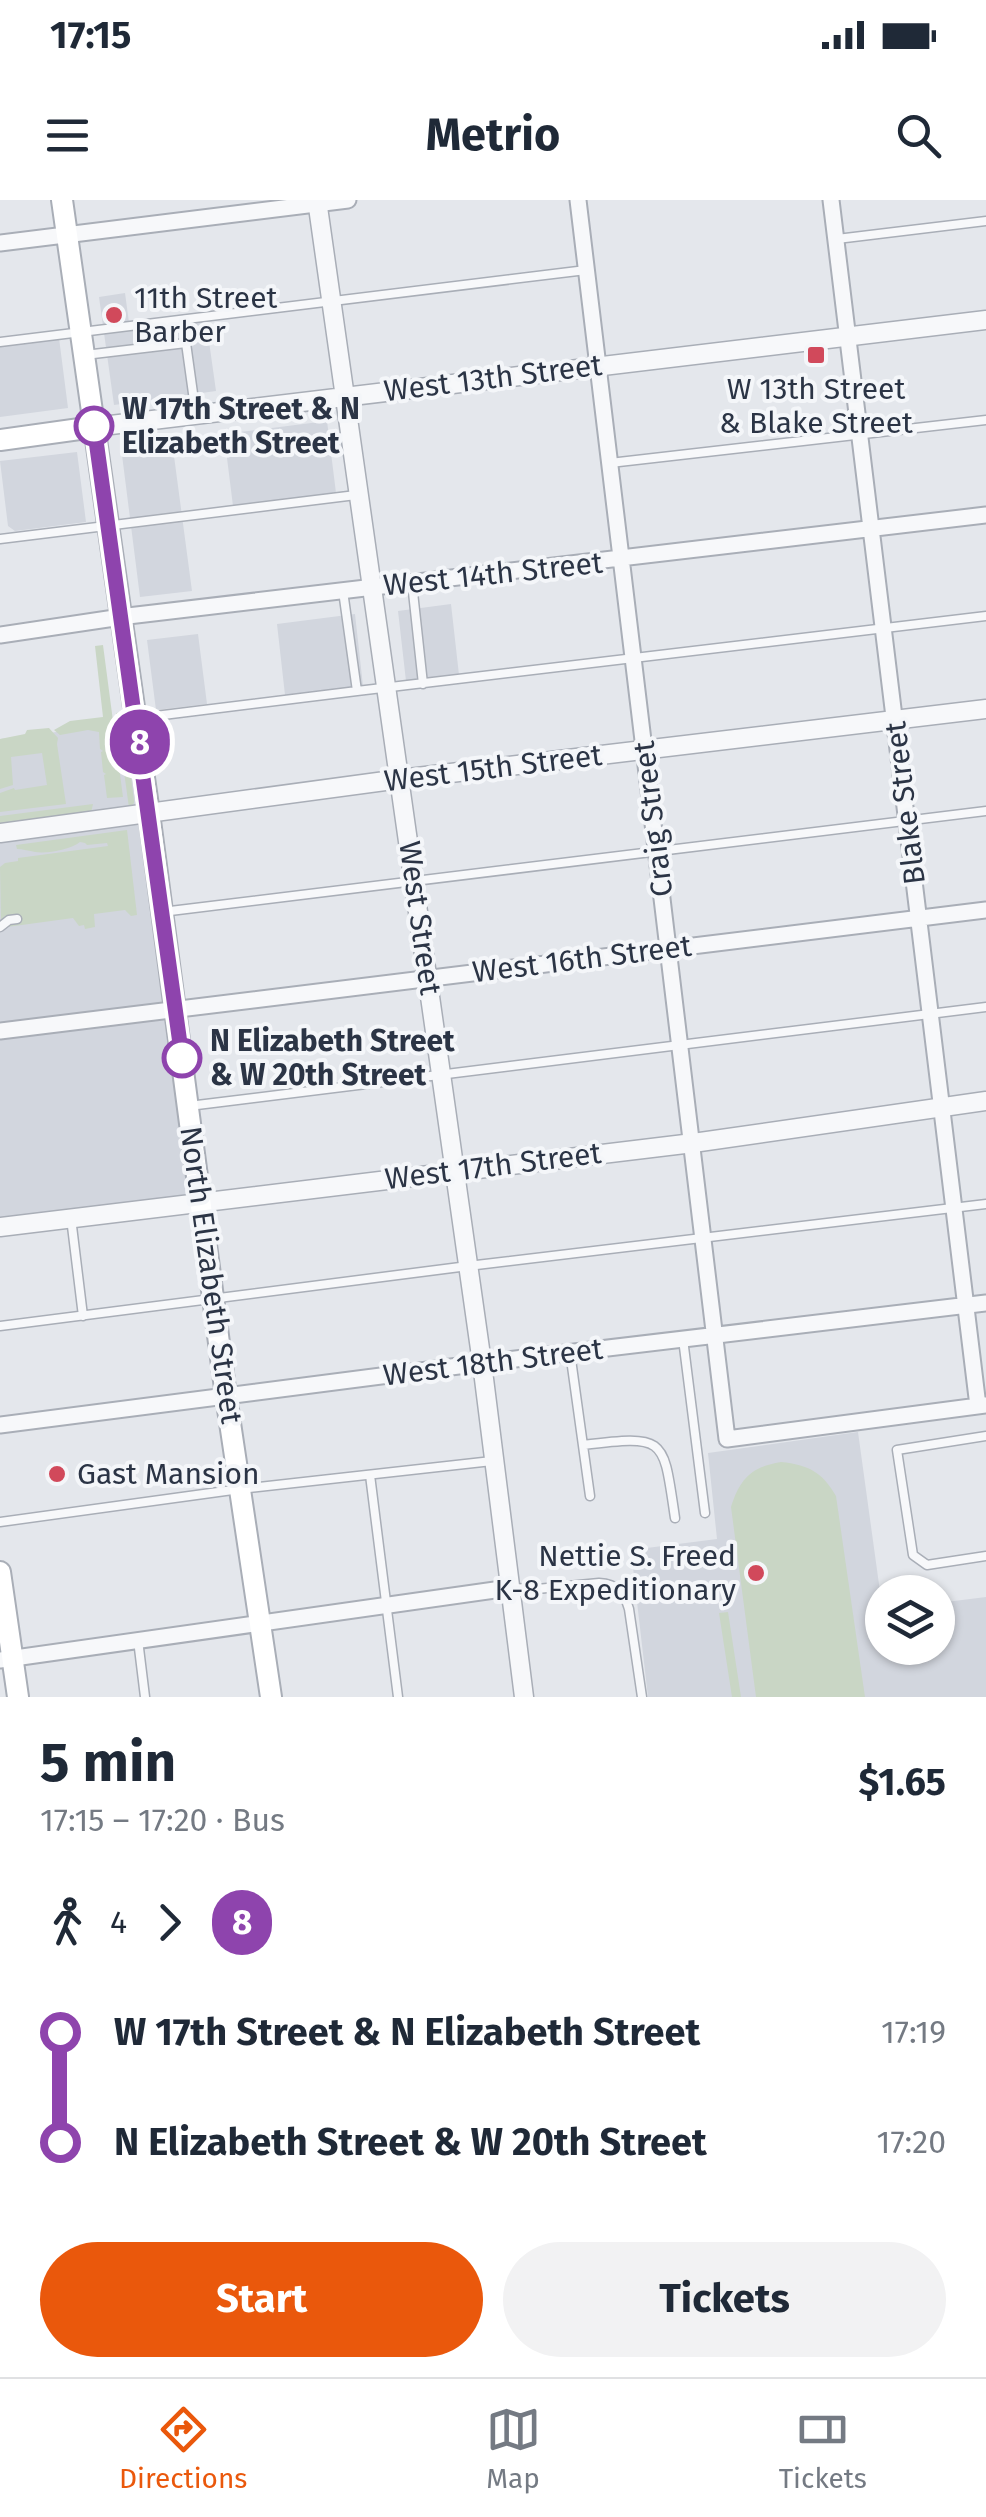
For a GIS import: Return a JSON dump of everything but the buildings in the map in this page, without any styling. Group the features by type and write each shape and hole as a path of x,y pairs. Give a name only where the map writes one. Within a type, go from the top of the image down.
{"main road":[{"name":"North Elizabeth Street","path":"62,200 271,1697"},
{"name":"West 13th Street","path":"0,440 94,426"},
{"path":"0,1572 6,1659 18,1697"}],"street":[{"path":"0,243 348,200"},
{"name":"Craig Street","path":"578,200 727,1439 982,1406"},
{"name":"Blake Street","path":"831,200 966,1306 982,1406"},
{"name":"West Street","path":"318,202 482,1363 524,1697"},
{"name":"West 13th Street","path":"94,426 986,320"},
{"name":"West 14th Street","path":"0,635 122,617 986,515"},
{"name":"West 15th Street","path":"0,833 400,779 986,709"},
{"name":"West 16th Street","path":"0,1031 986,910"},
{"name":"West 17th Street","path":"0,1227 693,1143 986,1101"},
{"name":"West 18th Street","path":"0,1425 986,1303"},
{"path":"6,1659 509,1588"}],"lane":[{"path":"836,239 986,221"},
{"path":"0,342 586,270"},
{"path":"85,355 186,343 196,415"},
{"path":"610,464 986,420"},
{"path":"0,539 360,494"},
{"path":"412,583 423,684"},
{"path":"343,591 357,691"},
{"path":"136,718 986,616"},
{"path":"162,912 986,812"},
{"path":"0,927 18,919"},
{"path":"188,1106 986,1007"},
{"path":"0,1326 986,1204"},
{"path":"70,1218 83,1316"},
{"path":"683,1339 705,1512"},
{"path":"570,1352 590,1496"},
{"path":"986,1436 898,1450 913,1555 926,1565 986,1556"},
{"path":"583,1445 650,1442 667,1462 675,1518"},
{"path":"0,1522 240,1489 494,1461"},
{"path":"370,1474 398,1697"},
{"path":"509,1588 600,1583 618,1588 626,1596 629,1609 642,1697"},
{"path":"138,1640 145,1697"}],"shaded area":[{"path":"125,293 130,330 206,320 216,391 114,405 99,297"},
{"path":"59,338 68,408 0,417 0,345"},
{"path":"327,421 337,501 234,514 224,434"},
{"path":"172,441 192,591 140,597 121,447"},
{"path":"77,452 86,522 15,531 8,526 0,461"},
{"path":"451,604 459,675 406,681 398,611"},
{"path":"355,614 363,686 285,695 277,624"},
{"path":"198,634 207,704 156,710 147,640"},
{"path":"137,722 202,1203 0,1227 0,739"},
{"name":"Nettie S. Freed K-8 Expeditionary","path":"858,1432 878,1575 865,1575 865,1665 955,1665 955,1601 986,1597 986,1697 648,1697 631,1550 717,1539 708,1453"}],"green space":[{"path":"103,645 123,797 107,798 99,732 60,735 54,730 70,721 103,717 95,646"},
{"path":"123,712 134,801 129,808 116,713"},
{"path":"49,728 58,738 66,804 0,812 0,793 47,785 42,753 11,757 13,785 0,789 0,739"},
{"path":"93,804 91,813 0,825 0,816"},
{"path":"127,830 137,915 131,916 125,910 94,914 95,927 85,929 73,918 7,927 1,920 0,867 5,863 108,846 80,842 53,852 40,852 17,849 16,845"},
{"path":"781,1462 814,1471 836,1496 865,1697 756,1697 731,1507 748,1476"},
{"path":"728,1612 741,1697 732,1697 719,1613"}],"bus line":[{"name":"8","path":"94,426 182,1058"}],"place":[{"name":"11th Street Barber","path":"114,315"},
{"name":"W 13th Street & Blake Street","path":"816,355"},
{"name":"W 17th Street & N Elizabeth Street","path":"94,426"},
{"name":"N Elizabeth Street & W 20th Street","path":"182,1058"},
{"name":"Gast Mansion","path":"57,1474"},
{"name":"Nettie S. Freed K-8 Expeditionary","path":"756,1573"}]}
